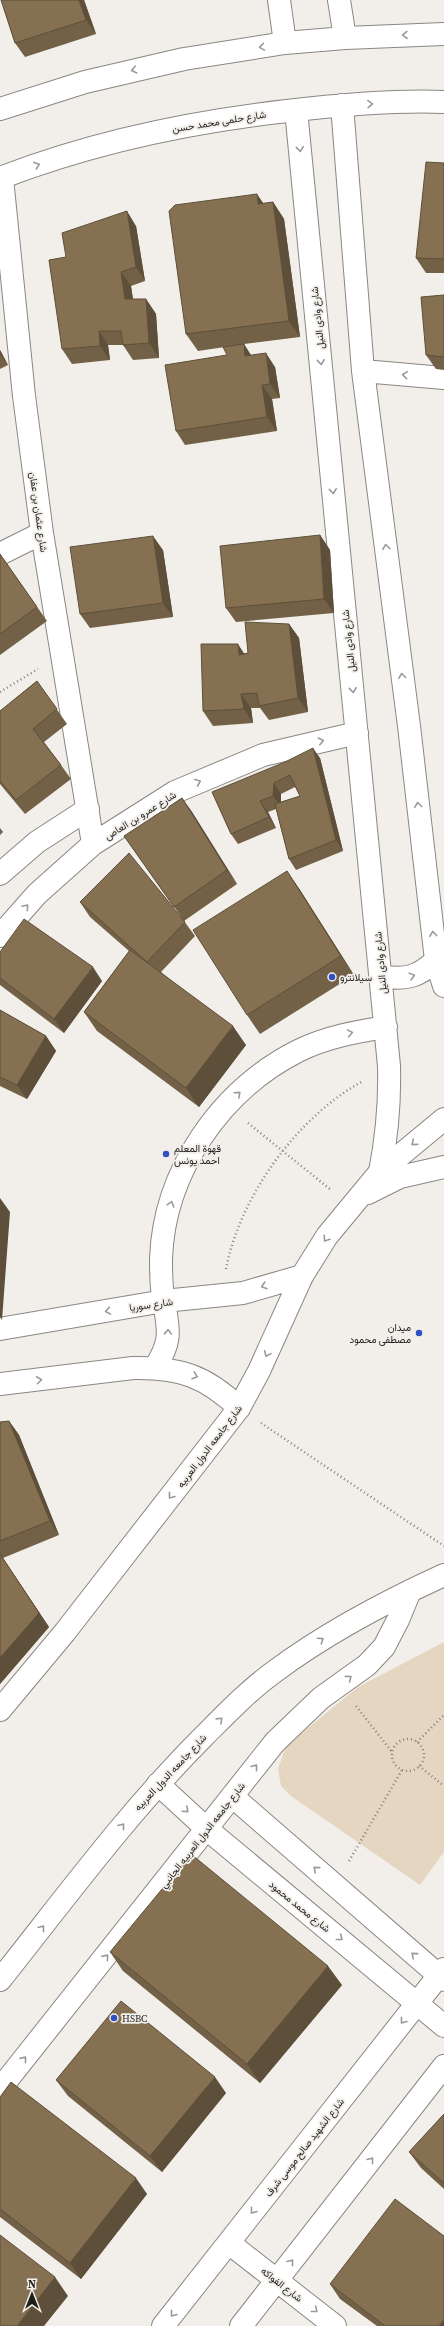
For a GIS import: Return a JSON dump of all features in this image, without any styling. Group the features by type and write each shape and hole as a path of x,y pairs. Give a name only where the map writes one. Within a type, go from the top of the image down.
{"street":[{"path":"279,0 285,43"},
{"path":"339,0 345,38"},
{"path":"0,109 85,82 184,59 285,43 345,38 444,34"},
{"name":"شارع حلمى محمد حسن","path":"1,178 59,157 176,127 342,105 444,102"},
{"path":"342,105 363,371 436,960 444,986"},
{"name":"شارع وادى النيل","path":"296,110 390,1066 390,1102 387,1137 380,1172"},
{"name":"شارع عثمان بن عفان","path":"1,178 24,396 42,533 93,844"},
{"path":"363,371 444,378"},
{"path":"0,554 42,533"},
{"name":"شارع عمرو بن العاص","path":"0,936 37,894 93,844 175,792 263,755 357,732"},
{"path":"0,874 37,842 88,809"},
{"path":"382,976 394,978 417,975 436,960"},
{"path":"154,1368 164,1353 169,1336 168,1318 164,1301 161,1259 169,1210 180,1176 200,1139 226,1105 260,1074 299,1051 341,1035 386,1027"},
{"name":"شارع جامعه الدول العربيه","path":"0,1710 65,1632 239,1408 259,1371 302,1276 328,1236 354,1202 380,1172 444,1119"},
{"path":"354,1202 400,1177 444,1167"},
{"name":"شارع سوريا","path":"0,1329 164,1301 243,1294 302,1276"},
{"path":"0,1384 133,1368 154,1368 179,1371 201,1378 222,1391 239,1408"},
{"name":"شارع جامعه الدول العربيه","path":"0,1980 10,1955 158,1784 222,1717 273,1672 334,1631 444,1575"},
{"name":"شارع جامعه الدول العربيه الجانبي","path":"0,2089 208,1830 232,1796 275,1742 322,1698 367,1665 384,1647 398,1620 410,1591"},
{"name":"شارع محمد محمود","path":"158,1784 208,1830 418,2002 444,2026"},
{"path":"232,1796 335,1886 442,1975"},
{"name":"شارع الشهيد صالح موسى شرف","path":"163,2326 418,2002 442,1975"},
{"path":"241,2326 444,2066"},
{"name":"شارع الفواكه","path":"228,2243 335,2326"}],"path":[{"path":"0,692 62,654"},
{"path":"220,1296 226,1265 236,1234 260,1184 282,1151 306,1125 331,1102 360,1082 390,1066"},
{"path":"226,1105 282,1151 354,1202"},
{"path":"239,1408 444,1546"},
{"path":"340,1685 392,1752 393,1763 402,1770 408,1771 419,1766 423,1761 421,1747 417,1742 409,1740 402,1741 396,1745 392,1752"},
{"path":"417,1742 444,1715"},
{"path":"419,1766 444,1786"},
{"path":"335,1886 402,1770"}],"shaded area":[{"path":"444,1642 444,1852 420,1885 291,1796 281,1786 278,1769 286,1746 358,1687"}],"building":[{"path":"1,0 79,0 86,20 15,43"},
{"path":"426,162 444,163 444,259 416,258"},
{"path":"257,194 258,204 273,202 289,321 186,334 169,211 175,205"},
{"path":"127,211 136,267 121,272 125,299 146,299 149,343 123,345 121,331 99,331 100,346 62,349 49,260 66,257 62,233"},
{"path":"444,295 444,357 426,355 421,297"},
{"path":"244,344 245,356 266,353 270,384 262,385 267,417 176,431 165,365 227,355 223,347"},
{"path":"320,535 324,599 226,608 220,546"},
{"path":"153,536 163,603 80,614 70,547"},
{"path":"0,554 37,607 0,634"},
{"path":"245,622 289,624 298,698 259,706 257,693 241,694 244,709 203,711 201,644 238,644 239,655 248,653"},
{"path":"37,681 57,709 33,729 61,765 16,800 0,781 0,711"},
{"path":"313,748 336,840 289,859 275,804 300,796 290,775 274,783 273,796 260,801 269,817 231,834 212,792 285,762"},
{"path":"182,798 227,870 174,907 124,836"},
{"path":"129,853 185,922 147,962 80,902"},
{"path":"287,871 341,956 247,1015 193,930"},
{"path":"24,919 93,967 54,1019 0,978 0,952"},
{"path":"130,950 233,1026 186,1088 84,1012"},
{"path":"0,1010 46,1036 17,1085 0,1077"},
{"path":"9,1421 50,1521 0,1541 0,1422"},
{"path":"0,1554 39,1613 0,1658"},
{"path":"191,1854 328,1966 247,2064 110,1952"},
{"path":"121,2001 215,2077 150,2156 56,2080"},
{"path":"11,2082 136,2178 70,2263 0,2209 0,2097"},
{"path":"444,2114 444,2183 409,2152"},
{"path":"395,2199 444,2236 444,2319 439,2326 385,2326 330,2284"},
{"path":"0,2235 55,2277 17,2326 0,2326"}],"place":[{"name":"سيلانترو","path":"332,977"},
{"name":"قهوة المعلم احمد يونس","path":"166,1154"},
{"name":"ميدان مصطفى محمود","path":"419,1333"},
{"name":"HSBC","path":"114,2018"}]}
